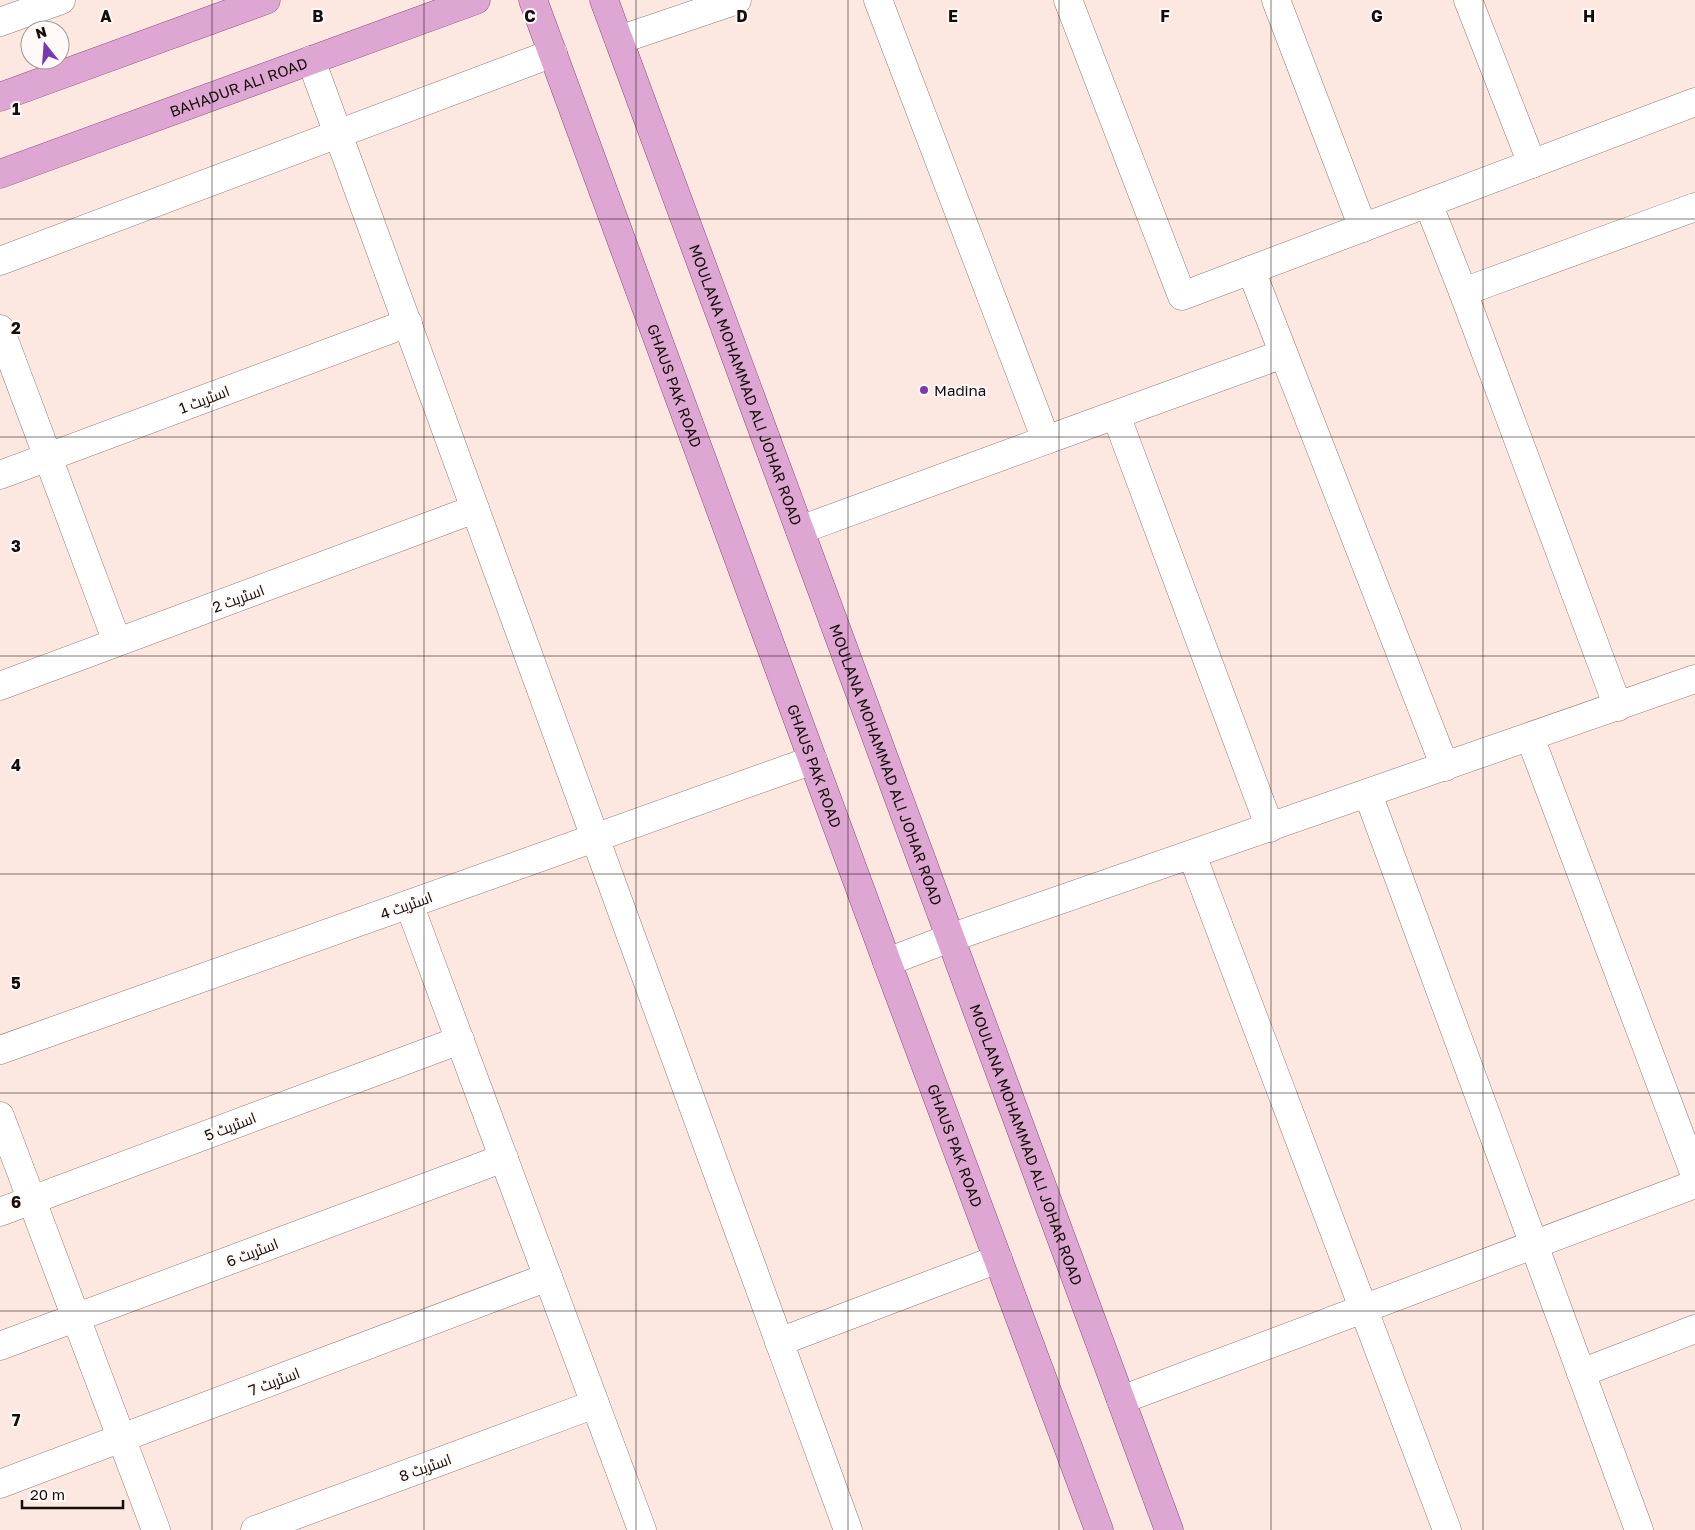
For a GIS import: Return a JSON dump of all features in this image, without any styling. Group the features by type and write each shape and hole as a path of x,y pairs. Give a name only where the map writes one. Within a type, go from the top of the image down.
{"main road":[{"path":"0,97 266,0"},
{"name":"BAHADUR ALI ROAD","path":"0,174 476,0"},
{"name":"GHAUS PAK ROAD","path":"533,0 887,962 1099,1530"},
{"name":"MOULANA MOHAMMAD ALI JOHAR ROAD","path":"604,0 1168,1530"}],"street":[{"path":"0,22 61,0"},
{"path":"619,40 737,0"},
{"path":"878,0 1046,440"},
{"path":"1068,0 1182,296 1695,102"},
{"path":"1276,0 1363,228"},
{"path":"1468,0 1532,164"},
{"path":"0,261 554,53"},
{"path":"311,60 848,1530"},
{"path":"1428,203 1618,707"},
{"path":"1463,292 1695,207"},
{"path":"1251,270 1445,767"},
{"name":"اسٹریٹ 1","path":"0,475 408,323"},
{"path":"0,329 117,642"},
{"path":"800,530 1283,354"},
{"path":"1116,415 1270,828"},
{"name":"اسٹریٹ 2","path":"0,686 475,509"},
{"path":"887,962 950,938 1695,679"},
{"path":"1530,737 1695,1175"},
{"name":"اسٹریٹ 4","path":"0,1050 813,760"},
{"path":"1368,794 1639,1530"},
{"path":"1192,854 1447,1530"},
{"path":"409,904 595,1404 635,1528"},
{"name":"اسٹریٹ 5","path":"0,1212 460,1040"},
{"path":"0,1116 156,1530"},
{"name":"اسٹریٹ 6","path":"0,1346 504,1158"},
{"path":"1121,1400 1695,1184"},
{"path":"779,1342 998,1258"},
{"name":"اسٹریٹ 7","path":"0,1484 548,1277"},
{"path":"1581,1373 1695,1329"},
{"name":"اسٹریٹ 8","path":"255,1530 595,1404"}],"place":[{"name":"Madina","path":"924,390"}]}
